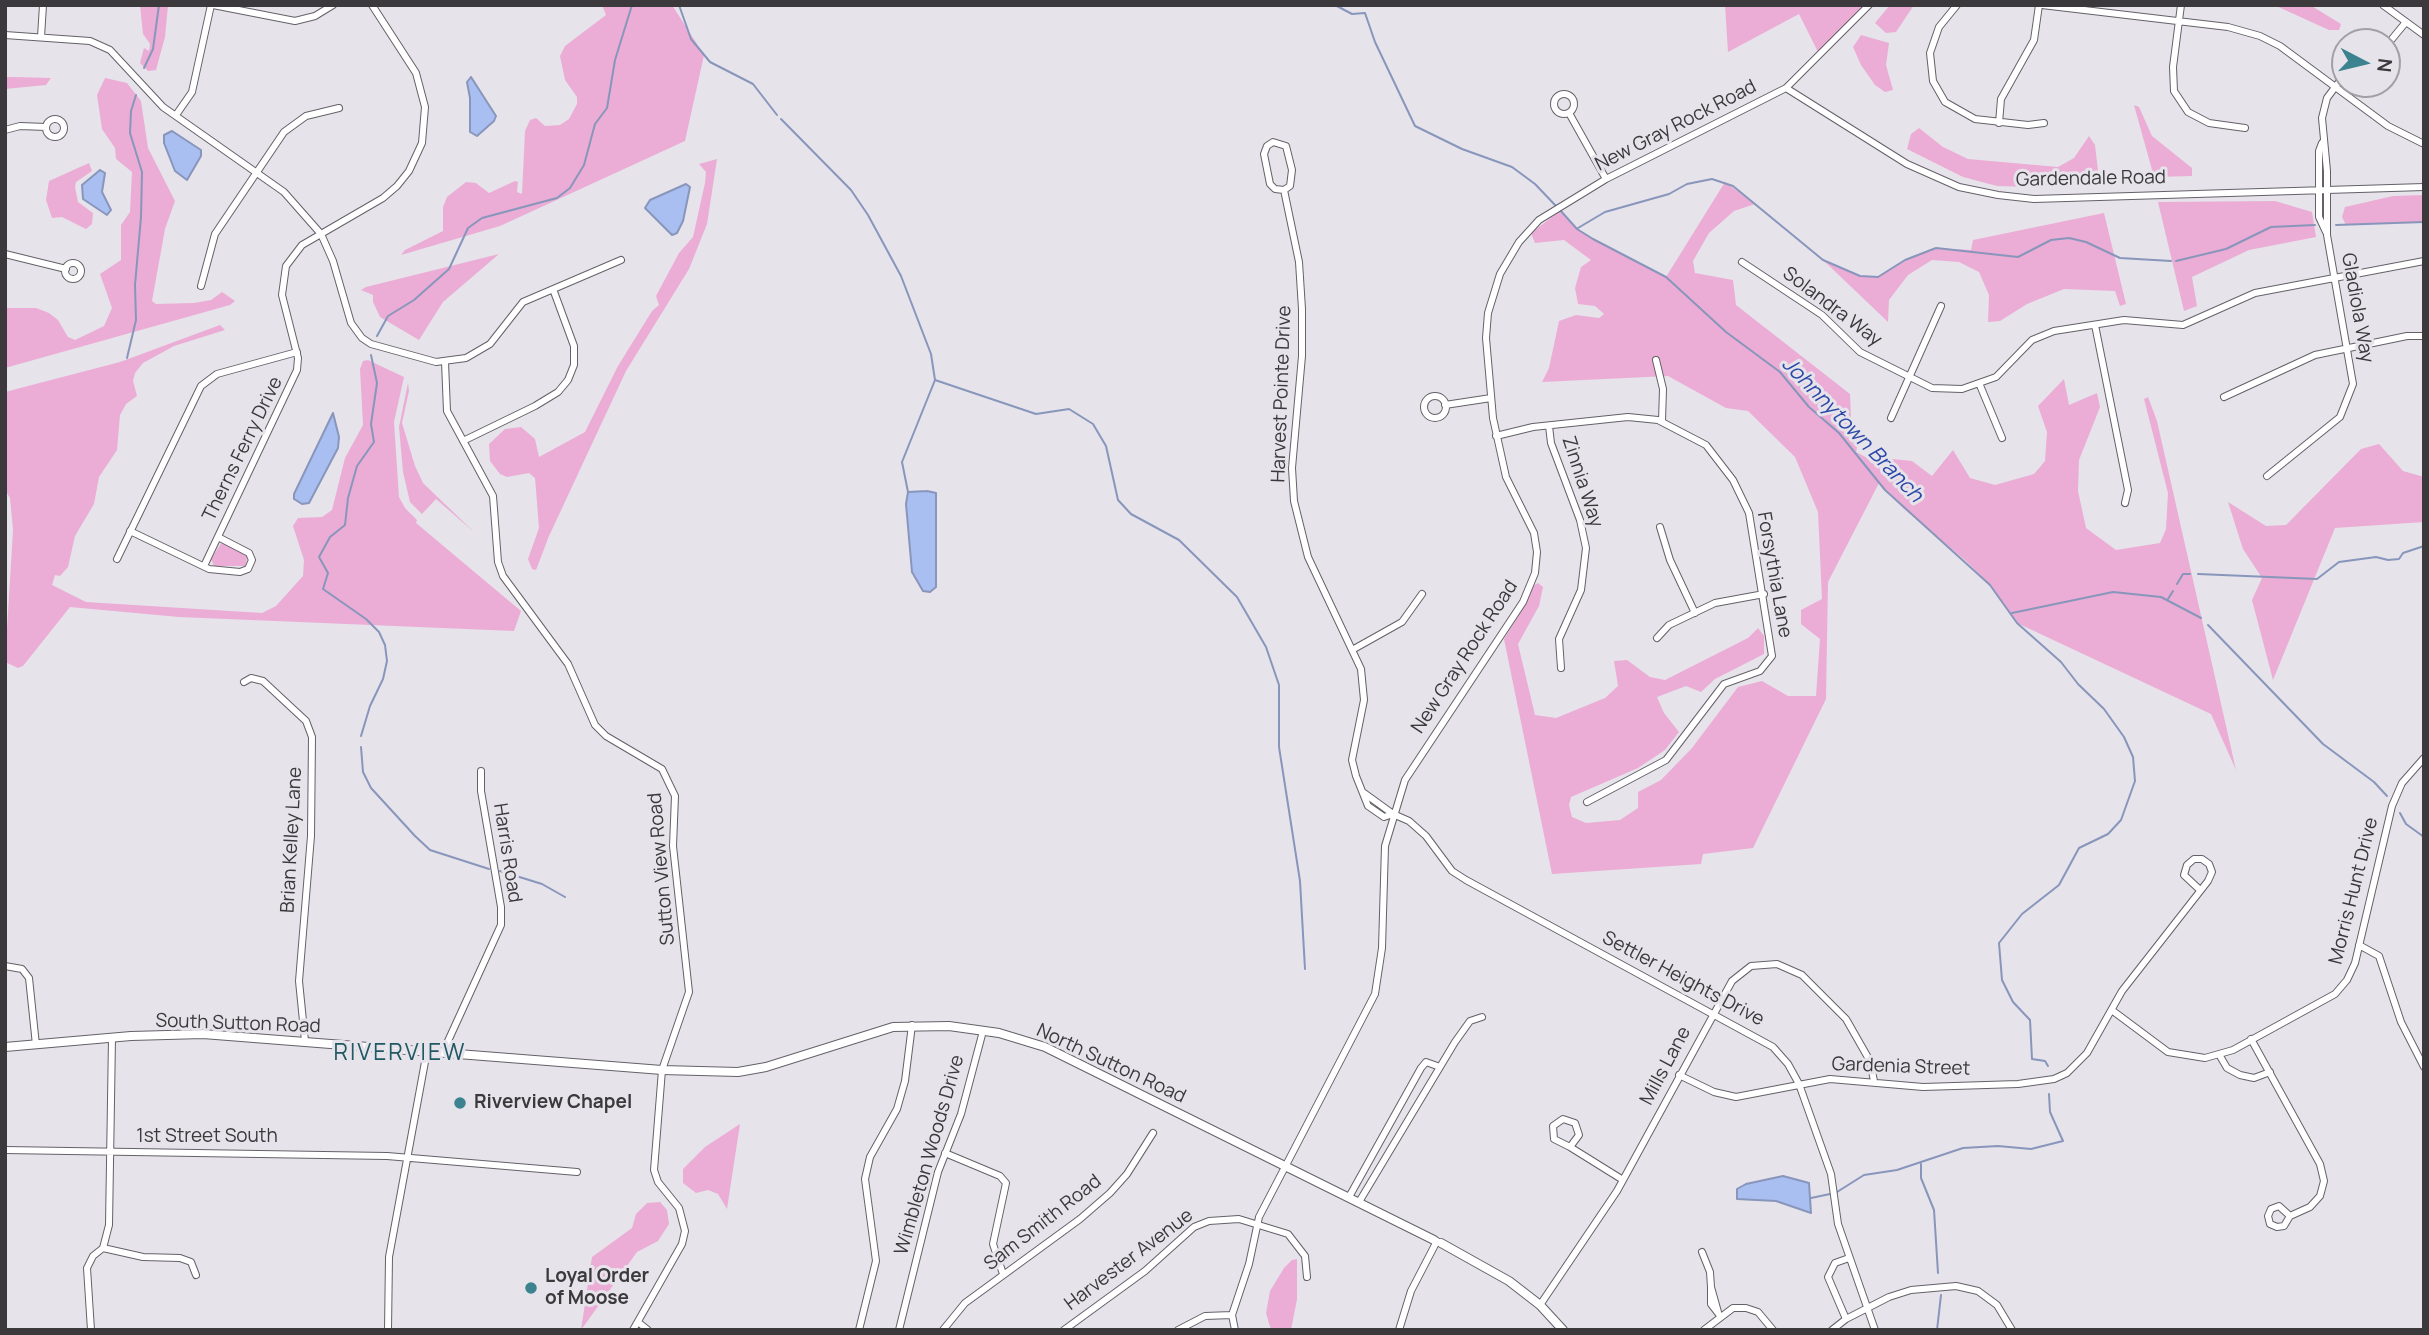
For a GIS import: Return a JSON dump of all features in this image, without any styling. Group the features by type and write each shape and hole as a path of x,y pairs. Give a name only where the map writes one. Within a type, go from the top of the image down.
{"main road":[{"name":"North Sutton Road","path":"427,1051 662,1070 738,1072 766,1067 853,1038 912,1025 983,1031 1045,1047 1438,1241 1494,1271 1540,1305 1563,1330"},
{"name":"South Sutton Road","path":"5,1047 203,1034 427,1051"}],"street":[{"path":"41,37 43,5"},
{"path":"176,115 192,92 212,5 295,21 315,16 333,5"},
{"name":"Therns Ferry Drive","path":"204,566 298,365 282,296 283,273 296,251 383,198 397,186 422,143 425,107 416,73 372,5"},
{"name":"New Gray Rock Road","path":"1232,1315 1249,1264 1257,1224 1284,1165 1375,993 1382,948 1385,846 1393,814 1415,764 1523,602 1535,573 1537,552 1534,533 1506,477 1496,436 1486,338 1492,292 1519,242 1552,211 1606,179 1786,88 1869,5"},
{"path":"1957,5 1945,18 1934,39 1930,66 1939,93 1954,110 1975,119 2028,125 2044,123"},
{"path":"1999,123 2001,99 2034,40 2041,5 2228,27 2260,36 2280,46 2331,84"},
{"path":"2181,5 2173,67 2174,91 2188,112 2209,123 2245,128"},
{"path":"2383,5 2424,35"},
{"path":"2401,28 2406,22"},
{"path":"5,35 90,41 110,50 128,65 157,102 256,171 300,207 321,234 333,261 351,323 362,338 420,359 444,362 466,358 485,348 523,302 621,260"},
{"name":"Gardendale Road","path":"1786,88 1907,164 1959,187 1998,195 2034,199 2424,187"},
{"name":"Gladiola Way","path":"2267,476 2340,417 2353,384 2327,235 2319,218 2323,190 2319,151 2323,141 2322,118 2331,91"},
{"path":"2350,98 2388,126 2422,143"},
{"path":"201,286 215,234 256,171 293,123 318,112 339,108"},
{"path":"1569,113 1606,179"},
{"path":"5,130 20,126 46,127"},
{"name":"Harvest Pointe Drive","path":"1273,142 1283,143 1288,150 1293,179 1290,186 1284,190 1275,189 1270,184 1264,154 1267,146 1273,142"},
{"name":"Harvest Pointe Drive","path":"1284,190 1299,262 1302,309 1302,356 1292,468 1294,500 1308,557 1352,650 1363,681 1364,701 1352,760 1364,793"},
{"path":"5,254 66,269"},
{"name":"Solandra Way","path":"1742,262 1822,315 1860,352 1932,388 1962,389 1996,377 2032,340 2054,331 2124,320 2164,326 2183,325 2255,293 2424,261"},
{"path":"463,441 535,406 558,392 568,380 574,365 574,346 553,289"},
{"path":"1891,418 1941,306"},
{"path":"2095,325 2128,490 2126,503"},
{"path":"2224,397 2315,355 2424,336"},
{"path":"117,559 201,386 217,374 297,352"},
{"path":"1656,360 1663,389 1662,421"},
{"name":"Sutton View Road","path":"444,362 447,411 494,496 498,562 503,576 568,664 595,725 611,740 657,765 673,789 676,811 673,846 689,992 662,1070 654,1170 658,1182 679,1208 685,1231 682,1244 638,1322"},
{"path":"1979,383 2002,438"},
{"path":"1445,405 1491,398"},
{"name":"Forsythia Lane","path":"1496,436 1549,426 1628,417 1662,421 1706,445 1733,480 1749,513 1772,656 1760,671 1724,684 1666,760 1587,802"},
{"name":"Zinnia Way","path":"1549,426 1551,443 1580,520 1586,548 1581,590 1559,639 1561,668"},
{"path":"1660,527 1670,560 1695,613"},
{"path":"130,531 216,571 240,572 250,567 251,556 247,551 218,537"},
{"path":"1352,650 1402,622 1422,594"},
{"path":"1657,638 1669,625 1726,600 1764,594"},
{"name":"Brian Kelley Lane","path":"244,682 251,678 263,681 306,721 312,737 311,836 299,981 305,1041"},
{"name":"Morris Hunt Drive","path":"2113,1011 2168,1052 2196,1059 2220,1056 2339,990 2355,963 2392,806 2402,783 2424,758"},
{"name":"Harris Road","path":"443,1052 501,925 501,907 481,791 481,771"},
{"name":"Settler Heights Drive","path":"1364,793 1393,814 1409,821 1426,836 1452,871 1465,880 1713,1012 1773,1047 1788,1064 1799,1084 1831,1174 1838,1224 1867,1307"},
{"name":"Gardenia Street","path":"1679,1076 1714,1092 1736,1097 1830,1079 1923,1087 1964,1087 2054,1079 2078,1064 2113,1011 2122,991 2200,890 2212,872 2209,864 2202,859 2194,859 2187,865 2184,875 2200,890"},
{"path":"2359,945 2379,957 2401,1022 2423,1064"},
{"name":"Mills Lane","path":"1540,1305 1623,1180 1732,981 1751,967 1777,964 1802,975 1846,1018 1870,1061 1874,1081"},
{"path":"5,966 22,969 29,978 36,1045"},
{"path":"1359,1202 1470,1021 1482,1017"},
{"path":"859,1330 876,1261 865,1179 870,1157 897,1109 905,1081 912,1025"},
{"name":"Wimbleton Woods Drive","path":"899,1330 944,1153 961,1114 983,1031"},
{"path":"91,1330 87,1268 93,1256 103,1248 109,1225 112,1038"},
{"path":"2251,1039 2320,1164 2324,1181 2320,1196 2311,1207 2290,1216"},
{"path":"388,1330 389,1257 427,1051"},
{"path":"2220,1056 2227,1068 2240,1075 2254,1078 2270,1072"},
{"path":"1349,1197 1421,1068 1426,1062 1440,1067"},
{"path":"1570,1147 1578,1135 1575,1123 1563,1119 1553,1126 1554,1139 1623,1180"},
{"name":"Sam Smith Road","path":"943,1330 964,1303 1080,1219 1110,1193 1127,1174 1153,1133"},
{"name":"1st Street South","path":"5,1150 295,1153 408,1158 577,1172"},
{"path":"944,1153 1000,1176 1006,1183 993,1244 1003,1274"},
{"name":"Harvester Avenue","path":"1064,1330 1144,1271 1194,1227 1224,1218 1257,1224 1288,1234 1304,1256 1307,1278"},
{"path":"1398,1330 1411,1291 1438,1241"},
{"path":"103,1248 131,1255 180,1258 191,1262 196,1275"},
{"path":"1703,1252 1710,1272 1712,1299 1719,1315"},
{"path":"1846,1319 1828,1277 1835,1263 1849,1258"},
{"path":"1832,1330 1867,1307 1911,1290 1945,1286 1967,1287 1997,1304 2012,1330"},
{"path":"1867,1307 1875,1330"},
{"path":"1704,1330 1719,1315 1733,1308 1758,1312 1770,1329"},
{"path":"1178,1330 1205,1316 1232,1315 1235,1330"},
{"path":"633,1330 638,1322 648,1330"}],"shaded area":[{"path":"140,5 168,5 165,37 156,70 148,71 140,63 144,48 149,51 150,44 143,34"},
{"path":"602,5 672,5 704,55 685,141 500,226 401,255 405,250 443,231 443,207 447,197 466,182 476,183 489,193 515,181 518,182 517,192 522,194 525,131 530,120 536,118 545,126 560,125 569,119 577,104 577,97 565,80 560,56 565,46 606,15"},
{"path":"1725,5 1874,5 1820,56 1799,14 1728,52"},
{"path":"1890,5 1914,5 1896,32 1886,33 1875,23"},
{"path":"2274,5 2310,5 2341,24 2340,28 2329,30"},
{"path":"1861,35 1889,43 1886,65 1893,90 1885,92 1875,85 1861,65 1853,47"},
{"path":"5,77 51,78 46,85 5,89"},
{"path":"105,78 127,83 141,101 148,148 175,201 165,229 152,301 156,304 194,303 211,300 222,292 235,301 230,305 5,368 5,308 36,308 49,313 58,320 68,337 75,340 104,326 112,308 100,274 121,260 121,225 130,212 132,172 116,159 115,148 102,129 97,95"},
{"path":"2134,105 2139,107 2152,136 2192,168 2192,176 2154,177"},
{"path":"1919,128 1943,147 1968,159 2058,167 2074,158 2089,136 2095,145 2099,179 2034,187 1997,186 1963,177 1907,149 1911,134"},
{"path":"717,159 707,224 689,269 626,371 549,536 536,570 532,569 528,559 539,528 535,478 529,473 507,477 500,474 490,461 489,444 505,429 521,427 535,439 539,457 585,432 618,366 652,311 659,305 656,296 679,253 693,237 706,172 699,164"},
{"path":"89,163 92,171 76,182 75,187 78,202 93,213 92,224 86,229 62,217 52,218 46,200 49,181"},
{"path":"1725,182 1755,204 1734,211 1709,233 1693,261 1695,273 1733,280 1736,305 1850,394 1851,418 1861,431 1856,452 1887,468 1892,459 1912,461 1932,476 1953,450 1970,478 1995,485 2034,474 2045,461 2047,432 2038,406 2064,379 2069,405 2097,393 2100,407 2079,460 2078,491 2086,528 2116,550 2160,543 2166,529 2168,493 2144,399 2148,397 2157,421 2236,770 2211,714 2017,623 1990,585 1903,508 1879,483 1828,582 1826,699 1753,848 1703,854 1701,864 1552,874 1504,639 1524,607 1533,586 1538,583 1543,587 1539,606 1518,644 1535,715 1556,718 1605,698 1618,686 1614,661 1627,660 1650,677 1665,680 1748,638 1758,628 1764,636 1764,654 1715,679 1701,692 1686,686 1657,697 1664,713 1679,732 1665,750 1638,768 1571,797 1569,805 1572,817 1586,823 1620,820 1638,808 1638,792 1661,780 1692,748 1738,687 1762,681 1788,696 1816,696 1820,639 1801,624 1801,610 1822,599 1818,512 1795,457 1748,411 1726,408 1668,376 1542,382 1549,368 1559,321 1576,315 1599,318 1604,314 1595,306 1578,304 1575,288 1581,267 1591,260 1564,240 1535,243 1531,233 1560,211 1577,229 1593,239 1666,277"},
{"path":"2424,195 2424,222 2346,225 2342,217 2345,207 2393,196"},
{"path":"2275,201 2312,212 2316,237 2249,250 2192,277 2197,306 2184,311 2158,202"},
{"path":"2104,213 2126,304 2120,306 2115,291 2064,289 2027,304 2000,321 1988,322 1989,295 1979,272 1959,262 1932,260 1908,275 1889,300 1888,322 1823,260 1860,276 1878,277 1905,260 1936,248 1971,250 1973,240"},
{"path":"499,254 443,302 419,340 380,317 373,302 373,295 361,290 366,287"},
{"path":"220,325 225,330 174,346 143,363 135,373 133,381 137,396 126,404 120,415 117,450 99,477 94,504 75,536 68,567 60,576 55,575 52,585 86,602 262,613 276,606 303,576 304,560 293,526 298,518 322,517 332,510 345,458 363,425 360,369 363,361 368,360 404,377 394,422 399,497 417,520 416,523 521,611 514,631 179,617 70,607 23,666 18,668 5,662 13,530 10,498 5,490 5,392 120,362"},
{"path":"408,383 409,391 402,423 415,466 423,483 475,533 436,499 422,514 410,502 403,472 399,427"},
{"path":"2379,444 2403,471 2424,477 2424,522 2335,528 2273,680 2252,600 2262,578 2243,549 2228,502 2266,526 2286,525 2361,449"},
{"path":"222,542 247,555 246,566 214,566 211,559"},
{"path":"740,1124 727,1209 718,1194 708,1190 696,1193 683,1183 683,1169 705,1147"},
{"path":"660,1202 667,1210 669,1224 658,1241 637,1252 581,1330 592,1257 632,1228 636,1214 647,1203"},
{"path":"1297,1259 1297,1299 1291,1330 1271,1330 1266,1313 1270,1291 1284,1268"}],"water":[{"path":"471,77 496,116 477,136 470,132 467,82"},
{"path":"172,131 201,150 201,156 187,180 175,171 164,143 164,135"},
{"path":"100,170 105,173 102,192 111,210 107,215 83,199 82,185"},
{"path":"686,184 690,187 683,221 677,233 672,235 645,208 650,200"},
{"path":"333,413 339,437 338,448 309,503 302,504 294,499 294,494"},
{"path":"908,492 936,493 936,587 930,592 923,591 912,572 906,504"},
{"path":"1783,1176 1809,1183 1811,1213 1776,1201 1737,1199 1737,1189 1746,1184"}],"waterway":[{"path":"144,68 153,49 159,5"},
{"path":"377,336 388,316 414,300 449,269 468,228 482,218 557,198 570,188 584,165 595,124 607,108 615,60 632,5"},
{"path":"679,5 691,39 710,62 753,84 777,115"},
{"name":"Johnnytown Branch","path":"1335,5 1352,14 1365,13 1375,42 1415,126 1462,149 1512,167 1535,184 1556,206"},
{"path":"127,358 136,320 135,285 141,217 142,172 130,133 131,111 136,95"},
{"path":"781,119 851,190 868,215 901,276 931,354 935,380 902,462 908,492"},
{"path":"1578,228 1605,212 1669,194 1687,184 1712,179 1733,186 1823,260 1860,276 1878,277 1905,260 1936,248 2018,257 2051,240 2069,238 2086,242 2120,258 2171,261"},
{"name":"Johnnytown Branch","path":"1560,210 1577,229 1666,277 1726,332 1780,372 1809,407 1839,433 1885,490 1990,585 2017,623 2061,662 2078,684 2104,709 2124,737 2133,757 2135,781 2121,820 2108,834 2079,848 2059,885 2022,914 1999,943 2002,980 2013,1002 2030,1020 2032,1059 2045,1061 2048,1066"},
{"path":"2336,225 2424,222"},
{"path":"2176,261 2226,249 2271,227 2315,225"},
{"path":"361,736 370,706 383,679 387,661 385,645 379,632 366,619 323,589 328,573 319,557 330,537 345,525 348,498 357,466 374,442 371,424 377,383 371,355"},
{"path":"935,380 1036,414 1069,409 1093,424 1106,446 1118,500 1131,514 1179,540 1237,597 1266,647 1279,685 1279,747 1300,881 1305,969"},
{"path":"2198,574 2317,579 2339,562 2376,557 2399,559 2403,553 2424,546"},
{"path":"2177,584 2183,574 2190,574"},
{"path":"2168,599 2173,591"},
{"name":"Johnnytown Branch","path":"2012,613 2113,592 2161,597 2201,618"},
{"name":"Johnnytown Branch","path":"2208,625 2323,744 2374,782 2387,796"},
{"path":"361,747 363,772 371,788 415,836 430,850 489,869"},
{"name":"Johnnytown Branch","path":"2400,813 2406,824 2424,837"},
{"path":"500,871 542,884 565,897"},
{"path":"1837,1192 1864,1175 1897,1170 1963,1148 1998,1146 2031,1149 2063,1141 2050,1112 2049,1094"},
{"path":"1921,1164 1921,1178 1934,1210 1938,1273"},
{"path":"1811,1198 1830,1194"},
{"path":"1937,1330 1941,1295"}],"place":[{"name":"Riverview Chapel","path":"460,1103"},
{"name":"Loyal Order of Moose","path":"531,1288"}],"district":[{"name":"RIVERVIEW","path":"400,1054"}]}
